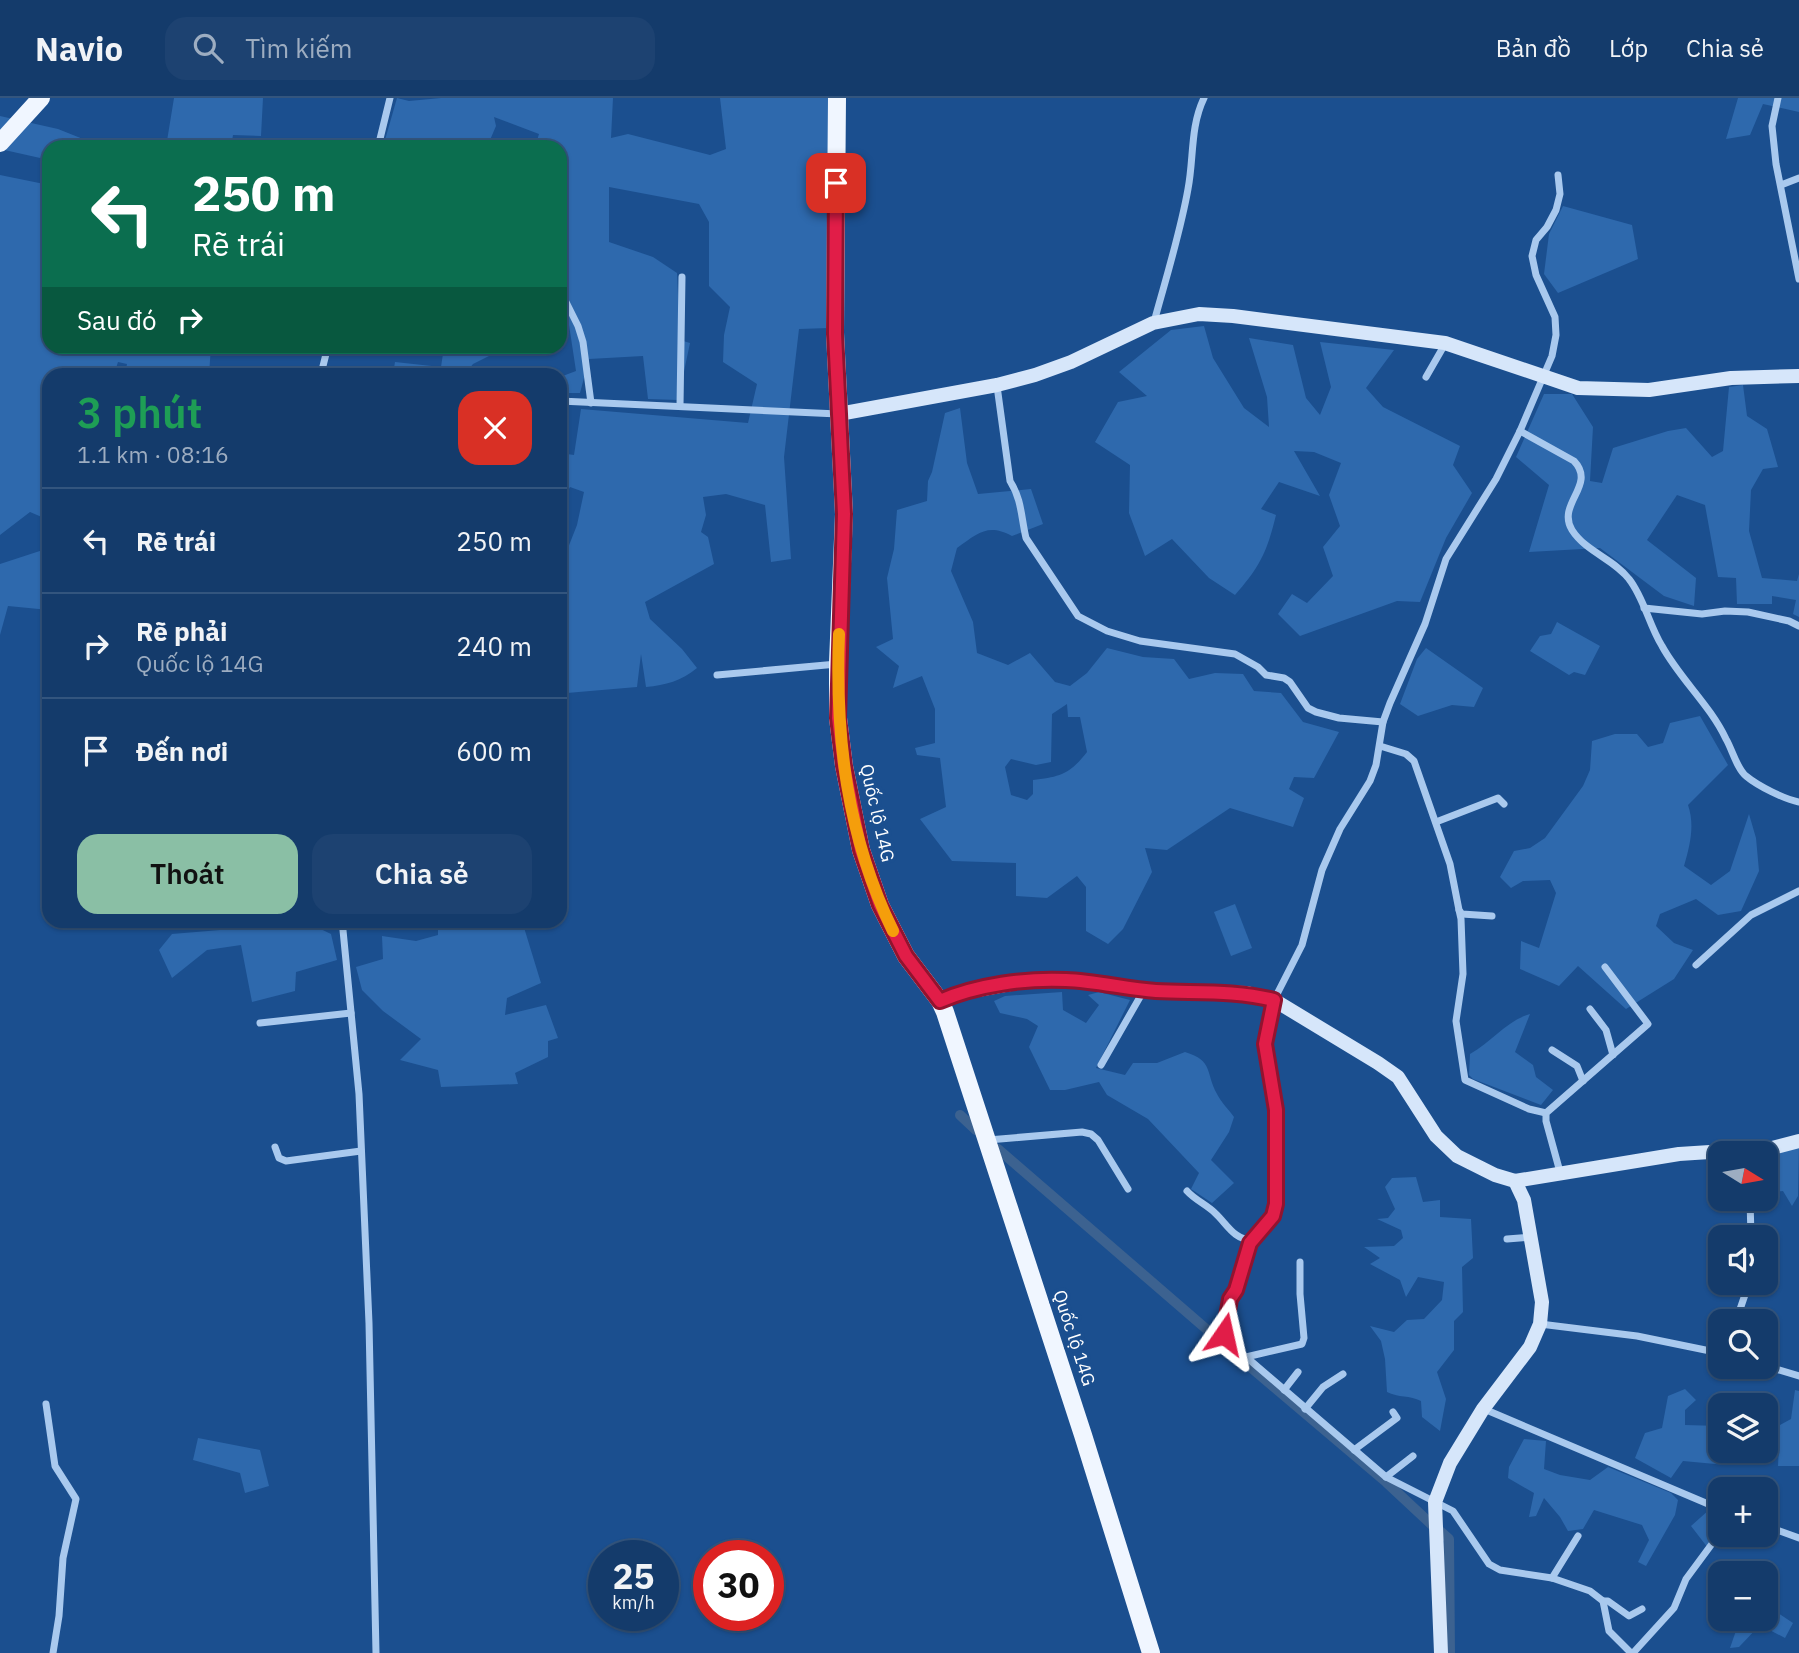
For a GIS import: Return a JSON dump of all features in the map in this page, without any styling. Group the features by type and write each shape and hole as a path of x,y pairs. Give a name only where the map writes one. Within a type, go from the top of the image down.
{"main road":[{"path":"0,143 41,98"},
{"name":"Quốc lộ 14G","path":"837,98 835,334 844,514 838,718 844,766 861,850 880,905 906,956 940,1001 988,1140 1151,1653"}],"street":[{"path":"380,140 390,98"},
{"path":"1153,323 1181,223 1190,180 1194,122 1204,98"},
{"path":"1778,98 1772,126 1799,276"},
{"path":"1558,175 1560,194 1556,210 1536,240 1532,256 1536,275 1555,317 1556,335 1552,356 1496,479 1446,559 1426,624 1383,722 1380,746 1370,781 1340,829 1322,870 1302,945 1274,1000 1265,1044 1276,1110 1276,1204 1273,1216 1252,1240 1236,1290 1230,1299 1224,1334 1231,1344 1386,1477 1453,1511 1489,1564 1500,1570 1552,1578 1590,1591 1629,1616 1642,1609"},
{"path":"1781,185 1799,178"},
{"path":"680,406 682,277"},
{"path":"567,304 583,342 591,403"},
{"path":"567,401 839,414 997,385 1071,362 1153,323 1199,314 1446,343 1578,388 1649,390 1731,378 1799,376"},
{"path":"1426,377 1446,343"},
{"path":"997,385 1010,481 1022,506 1026,538 1078,616 1107,631 1140,641 1235,654 1258,667 1266,675 1284,678 1290,682 1308,708 1316,712 1339,718 1383,722"},
{"path":"1520,431 1574,461 1579,467 1583,474 1568,513 1571,529 1585,544 1629,578 1661,645 1722,731 1745,776 1788,800 1799,802"},
{"path":"1644,608 1702,614 1748,612 1789,621 1799,626"},
{"path":"718,675 838,663"},
{"path":"1380,746 1411,757 1426,790 1450,864 1461,919 1462,974 1456,1021 1465,1080 1529,1109 1546,1113"},
{"path":"1436,822 1498,797 1504,804"},
{"path":"1696,965 1751,915 1799,891"},
{"path":"1459,910 1462,914 1492,916"},
{"path":"343,928 361,1151 369,1322 376,1653"},
{"path":"1560,1172 1546,1113 1648,1024 1605,967"},
{"path":"940,1001 956,994 1032,980 1068,979 1144,989 1247,993 1274,1000 1398,1077 1436,1136 1457,1156 1495,1175 1515,1181 1679,1154 1708,1153"},
{"path":"1101,1065 1144,989"},
{"path":"1590,1009 1606,1030 1613,1055"},
{"path":"260,1023 351,1013"},
{"path":"1552,1050 1577,1066 1583,1081"},
{"path":"988,1140 1082,1132 1091,1134 1098,1140 1128,1188"},
{"path":"1778,1147 1799,1141"},
{"path":"275,1147 279,1158 286,1161 361,1151"},
{"path":"1441,1653 1435,1502 1450,1463 1483,1409 1530,1347 1540,1324 1542,1302 1531,1237 1524,1200 1515,1181"},
{"path":"1187,1191 1204,1207 1212,1210 1236,1236 1252,1240"},
{"path":"1507,1239 1531,1237"},
{"path":"1246,1357 1302,1344 1304,1338 1300,1262"},
{"path":"1540,1324 1637,1336 1708,1351"},
{"path":"1778,1370 1799,1376"},
{"path":"1284,1390 1298,1372"},
{"path":"1305,1409 1322,1387 1343,1374"},
{"path":"46,1404 55,1466 76,1499 63,1558 59,1616 52,1653"},
{"path":"1483,1409 1708,1504"},
{"path":"1354,1450 1397,1418 1393,1412"},
{"path":"1386,1477 1412,1456"},
{"path":"1778,1530 1799,1538"},
{"path":"1552,1578 1578,1536"},
{"path":"1603,1601 1609,1631 1632,1653 1674,1608 1686,1579 1710,1547"}],"shaded area":[{"path":"174,98 263,98 261,136 233,135 232,140 167,140"},
{"path":"397,98 409,101 441,98 613,98 611,138 628,134 710,155 726,149 720,98 828,98 829,328 799,329 784,457 791,559 771,562 765,505 726,494 703,497 706,515 701,532 708,537 714,564 645,602 650,619 682,649 697,668 679,679 646,687 641,654 637,687 567,693 567,550 577,525 584,492 570,487 567,493 567,454 574,455 581,409 748,423 757,384 723,362 724,335 730,307 709,286 709,222 699,204 609,187 609,242 653,257 677,273 680,340 690,343 678,400 648,399 643,356 589,359 580,393 567,393 567,374 576,371 567,324 567,140 537,140 539,134 494,117 496,126 490,140 385,140"},
{"path":"1738,98 1799,98 1799,112 1763,104 1750,135 1726,139"},
{"path":"0,116 58,129 86,140 42,140 42,158 0,149"},
{"path":"0,175 42,184 42,354 210,354 209,368 126,368 127,364 118,362 116,368 42,368 42,517 30,512 0,535"},
{"path":"1563,206 1632,225 1638,259 1558,293 1544,274 1549,234"},
{"path":"1204,326 1213,358 1244,408 1269,427 1267,397 1249,338 1293,345 1306,398 1320,415 1331,387 1320,342 1394,350 1366,388 1383,407 1460,446 1453,465 1472,493 1446,538 1420,602 1397,601 1300,636 1278,614 1292,594 1307,603 1333,576 1323,547 1340,526 1329,495 1341,463 1314,452 1294,451 1320,496 1279,482 1261,509 1276,515 1266,549 1251,576 1235,595 1209,578 1172,539 1145,556 1129,513 1130,465 1095,442 1118,402 1147,396 1119,372 1171,330"},
{"path":"443,354 493,354 470,368 394,368 395,362 441,367"},
{"path":"1743,385 1747,416 1767,429 1778,467 1763,469 1751,490 1749,531 1762,578 1797,581 1799,574 1799,617 1793,614 1796,600 1772,596 1772,604 1737,604 1736,578 1718,577 1705,505 1677,495 1647,540 1696,578 1694,606 1664,596 1600,548 1529,552 1549,485 1516,457 1544,394 1572,394 1593,427 1590,481 1602,483 1613,448 1668,431 1686,428 1712,457 1723,451 1729,387"},
{"path":"960,408 967,463 978,494 1031,489 1043,524 1012,536 990,530 957,548 951,571 973,622 977,653 1008,665 1030,653 1055,682 1070,686 1087,673 1107,648 1143,657 1174,659 1189,679 1215,673 1243,674 1254,691 1281,693 1303,722 1339,732 1314,778 1294,777 1289,789 1304,798 1293,827 1230,808 1167,850 1145,848 1152,872 1123,929 1108,944 1086,931 1086,887 1077,876 1047,898 1016,896 1016,863 952,861 920,819 946,807 940,758 917,755 915,748 935,743 935,709 922,676 893,688 899,666 876,647 893,639 887,578 894,549 897,510 927,501 928,481 945,413","holes":["1067,704 1068,717 1080,717 1087,752 1064,773 1033,780 1033,794 1027,800 1011,795 1005,767 1011,759 1036,765 1051,762 1052,714"]},
{"path":"42,550 42,609 8,606 0,635 0,564"},
{"path":"1557,622 1600,646 1585,675 1574,672 1569,675 1530,651 1540,636 1551,634"},
{"path":"1426,648 1483,688 1474,707 1452,705 1418,716 1400,704 1417,659"},
{"path":"1700,716 1728,765 1688,805 1691,828 1684,866 1711,885 1730,871 1749,814 1756,838 1759,871 1741,911 1718,915 1696,899 1660,914 1656,926 1674,943 1693,950 1674,979 1626,1009 1578,966 1559,986 1520,969 1521,941 1539,948 1556,893 1550,880 1523,881 1511,888 1500,877 1514,851 1530,848 1545,838 1583,786 1590,770 1592,741 1615,734 1637,734 1648,747 1663,743 1670,723"},
{"path":"1235,904 1252,948 1231,956 1214,912"},
{"path":"244,928 319,928 331,934 337,960 296,972 295,991 252,1002 241,945 207,950 172,978 159,950 172,934"},
{"path":"438,928 524,928 541,983 507,998 505,1015 546,1005 558,1038 548,1041 548,1057 515,1073 518,1084 441,1087 438,1070 400,1060 421,1039 383,1011 362,990 356,967 383,959 382,936 416,941 438,935"},
{"path":"1062,992 1063,1010 1086,1023 1099,1005 1088,995 1099,992 1130,1000 1096,1068 1125,1075 1133,1063 1157,1063 1185,1052 1205,1063 1217,1094 1234,1117 1229,1132 1211,1160 1234,1183 1212,1203 1191,1189 1199,1173 1148,1119 1107,1095 1099,1082 1065,1090 1050,1090 1029,1047 1038,1026 1027,1019 1000,1013 994,1001 1005,996"},
{"path":"1530,1014 1515,1052 1533,1065 1536,1077 1553,1090 1541,1105 1473,1079 1469,1075 1470,1054 1521,1017"},
{"path":"1799,1145 1798,1196 1792,1206 1783,1191 1778,1192 1778,1151"},
{"path":"1416,1177 1423,1202 1440,1200 1440,1217 1471,1219 1473,1258 1462,1267 1463,1312 1454,1321 1454,1350 1437,1372 1446,1399 1440,1431 1422,1417 1421,1401 1387,1392 1381,1341 1370,1326 1394,1332 1407,1320 1424,1319 1442,1300 1444,1282 1418,1277 1406,1297 1400,1280 1370,1264 1380,1258 1364,1247 1394,1246 1403,1238 1401,1230 1377,1219 1388,1218 1395,1209 1385,1187 1392,1178"},
{"path":"1685,1389 1696,1400 1685,1410 1685,1425 1708,1426 1708,1463 1726,1465 1683,1461 1671,1478 1635,1458 1645,1433 1662,1428 1668,1396"},
{"path":"1795,1390 1799,1391 1799,1466 1778,1466 1780,1425 1791,1419"},
{"path":"198,1438 260,1450 269,1486 245,1493 240,1473 193,1460"},
{"path":"1524,1439 1546,1441 1544,1469 1560,1475 1590,1480 1608,1467 1671,1493 1678,1500 1675,1515 1646,1566 1638,1562 1649,1540 1642,1525 1594,1510 1583,1529 1568,1531 1544,1498 1536,1516 1529,1517 1534,1493 1508,1478 1509,1467"},
{"path":"1708,1511 1708,1547 1710,1547 1708,1548 1691,1526"},
{"path":"1778,1613 1793,1623 1785,1638 1772,1631 1778,1631"},
{"path":"1736,1631 1754,1631 1739,1647 1730,1648"}],"waterway":[{"path":"960,1115 976,1130"},
{"path":"998,1149 1219,1340"},
{"path":"1222,1343 1386,1482 1432,1525"},
{"path":"1440,1531 1449,1539 1450,1653"}],"slow traffic":[{"path":"839,634 838,718 844,766 861,850 880,905 893,931"}],"route":[{"path":"836,183 835,334 844,514 838,718 844,766 861,850 880,905 906,956 940,1001 956,994 1032,980 1068,979 1154,991 1247,993 1274,1000 1265,1044 1276,1110 1276,1204 1273,1216 1254,1235 1250,1243 1236,1290 1230,1299 1224,1334"}]}
